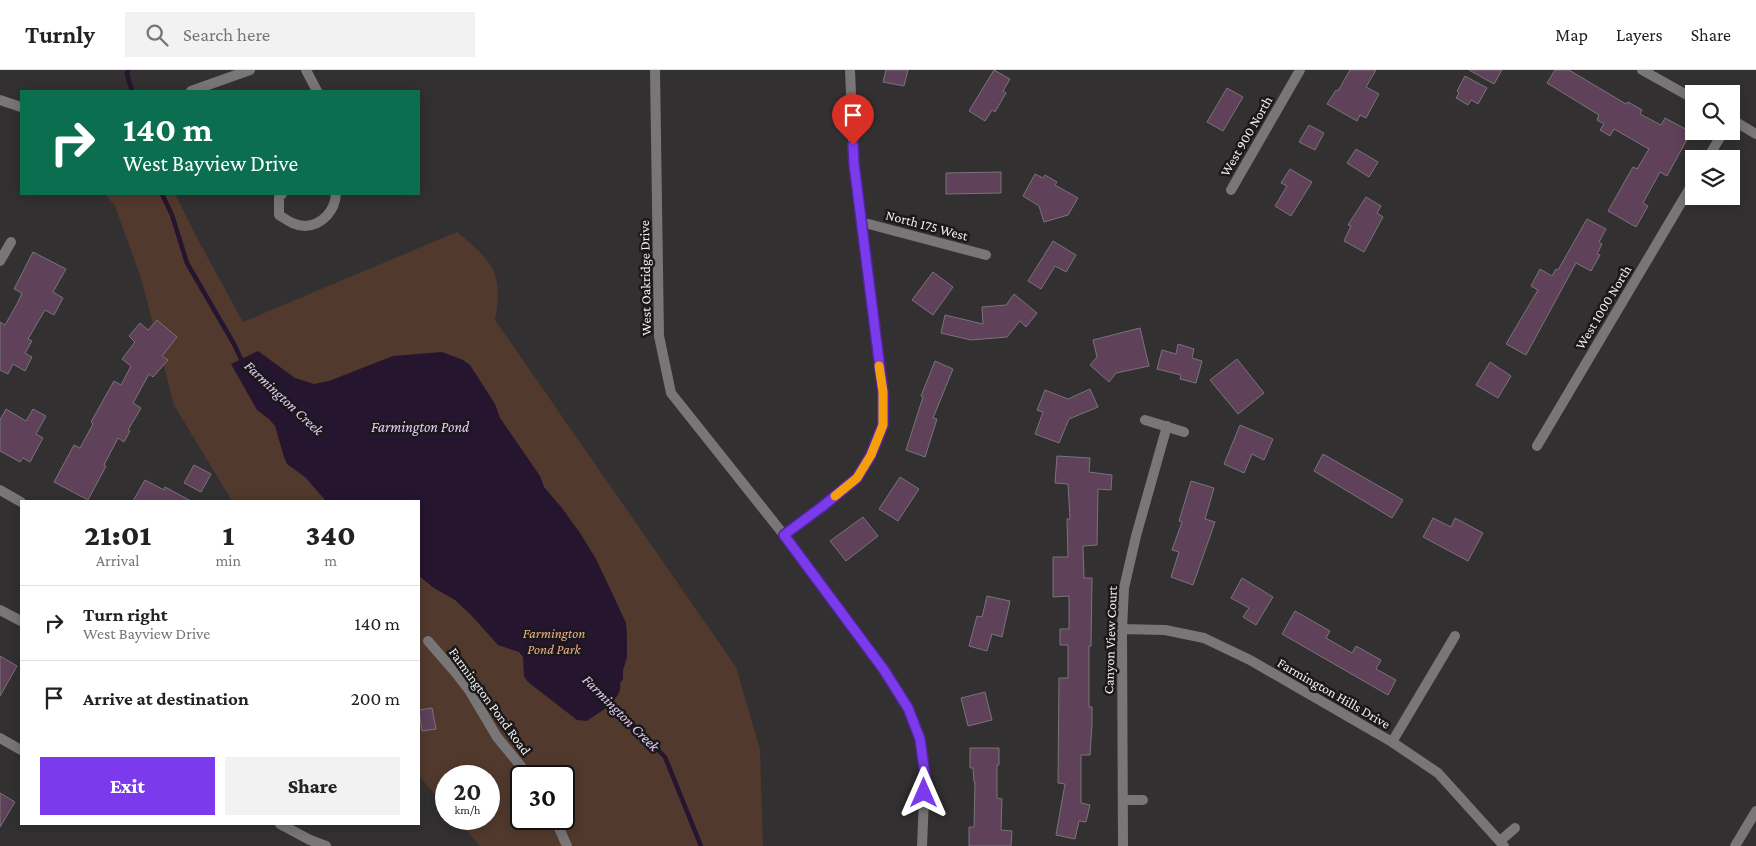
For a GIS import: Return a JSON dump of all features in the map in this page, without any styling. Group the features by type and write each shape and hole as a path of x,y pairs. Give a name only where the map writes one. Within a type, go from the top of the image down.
{"street":[{"path":"194,90 250,70"},
{"path":"306,70 316,90"},
{"name":"West Oakridge Drive","path":"655,70 659,336 671,393 784,535 884,670 908,708 920,739 925,775 922,846"},
{"path":"784,535 857,478 871,455 883,425 883,392 854,164 850,70"},
{"name":"West 900 North","path":"1231,190 1300,70"},
{"path":"1642,70 1685,94"},
{"path":"0,100 20,107"},
{"path":"1740,125 1756,134"},
{"path":"280,195 279,215 291,223 305,226 318,223 330,214 336,200 336,195"},
{"name":"West 1000 North","path":"1537,446 1685,196"},
{"name":"North 175 West","path":"861,222 986,255"},
{"path":"0,261 11,242"},
{"path":"1145,420 1184,432"},
{"name":"Canyon View Court","path":"1123,846 1122,629 1124,588 1136,536 1167,426"},
{"path":"0,490 20,501"},
{"path":"0,610 20,620"},
{"name":"Farmington Hills Drive","path":"1122,629 1165,630 1204,638 1250,660 1392,742 1438,773 1502,844 1515,828"},
{"path":"1392,742 1455,636"},
{"name":"Farmington Pond Road","path":"428,641 469,690 497,737 520,765"},
{"path":"0,738 20,749"},
{"path":"1122,800 1143,800"},
{"path":"1735,846 1756,810"},
{"path":"282,825 326,846"},
{"path":"560,830 567,846"}],"green space":[{"name":"Farmington Pond Park","path":"106,195 176,195 243,322 457,232 479,251 492,269 498,290 495,320 736,667 760,750 763,846 480,846 466,830 500,830 500,765 435,765 435,794 420,777 420,500 231,500 174,405 141,278 115,206"}],"water":[{"name":"Farmington Pond","path":"258,351 295,378 314,384 329,381 393,356 442,352 463,360 470,365 495,404 500,418 540,476 544,487 562,508 596,559 626,623 627,657 623,670 623,679 614,701 587,721 577,720 528,682 524,676 523,657 519,652 498,645 455,600 434,588 420,577 420,500 325,500 305,477 287,464 275,426 257,410 231,364"}],"building":[{"path":"886,70 908,70 904,86 883,82"},
{"path":"994,70 1010,79 1003,91 1006,93 995,112 992,110 985,121 969,111"},
{"path":"1350,70 1376,70 1366,87 1379,94 1366,118 1360,115 1357,121 1327,104 1336,90 1338,91"},
{"path":"1469,70 1502,70 1494,84"},
{"path":"1555,70 1569,70 1626,104 1628,102 1642,110 1640,114 1661,125 1665,118 1685,129 1685,140 1687,140 1667,176 1660,172 1643,203 1648,206 1636,227 1608,211 1633,167 1637,169 1649,149 1614,129 1610,136 1600,130 1604,124 1597,120 1599,115 1547,83"},
{"path":"1465,76 1487,88 1478,104 1471,100 1468,105 1456,98 1459,93 1457,91"},
{"path":"1227,88 1243,97 1223,131 1207,122"},
{"path":"1309,125 1324,133 1315,150 1299,142"},
{"path":"1356,149 1378,162 1369,177 1347,163"},
{"path":"1290,169 1312,182 1291,216 1275,206 1287,186 1281,183"},
{"path":"1001,172 1001,193 946,194 946,173"},
{"path":"1035,174 1043,178 1045,175 1057,182 1055,185 1078,198 1068,215 1044,222 1039,206 1023,196"},
{"path":"1366,197 1381,206 1377,213 1383,217 1364,252 1344,241 1351,226 1348,225"},
{"path":"1587,219 1606,229 1599,242 1602,244 1597,254 1600,255 1591,271 1576,263 1526,355 1506,344 1538,290 1531,286 1540,269 1552,276 1556,269 1558,270"},
{"path":"1053,241 1076,255 1066,272 1055,266 1041,289 1028,281"},
{"path":"33,252 66,269 53,292 63,298 54,315 45,310 28,339 32,341 25,353 32,357 25,371 13,364 8,374 0,370 0,322 5,325 18,302 22,293 14,289"},
{"path":"933,272 953,287 933,315 912,300"},
{"path":"1014,294 1037,313 1026,327 1020,321 1007,337 971,340 941,333 945,315 983,324 982,307 1006,305"},
{"path":"157,320 177,337 162,356 168,360 153,377 149,374 133,403 141,408 128,430 130,431 124,442 118,438 88,500 54,482 74,445 80,448 93,424 91,422 114,381 121,385 131,366 122,359 135,342 129,336 140,323 148,330"},
{"path":"1140,328 1149,366 1116,373 1109,382 1090,365 1097,357 1093,340"},
{"path":"1178,344 1194,349 1192,358 1202,361 1196,383 1180,379 1181,375 1157,369 1162,350 1176,354"},
{"path":"1237,359 1264,393 1238,414 1210,380"},
{"path":"935,361 953,369 933,418 937,419 925,457 906,450 923,397 921,396"},
{"path":"1490,362 1511,376 1498,398 1476,385"},
{"path":"1090,389 1098,407 1069,419 1059,443 1035,434 1043,412 1037,410 1045,390 1068,399"},
{"path":"6,409 26,421 33,409 46,416 36,434 43,438 30,462 23,458 20,462 0,451 0,420"},
{"path":"1240,425 1273,439 1264,460 1252,454 1244,473 1224,464"},
{"path":"1323,454 1403,500 1392,518 1314,471"},
{"path":"1057,456 1090,458 1089,472 1112,475 1111,490 1098,489 1097,545 1083,546 1084,578 1092,578 1089,707 1092,707 1092,724 1090,755 1081,755 1081,803 1090,805 1086,822 1079,821 1075,839 1056,835 1065,784 1058,783 1059,678 1068,678 1068,645 1060,645 1060,629 1069,629 1069,596 1053,597 1053,557 1068,557 1067,519 1070,519 1068,484 1055,483"},
{"path":"194,465 211,474 201,492 184,483"},
{"path":"900,477 919,489 898,521 879,509"},
{"path":"145,480 164,490 165,487 189,500 134,500"},
{"path":"1191,481 1214,488 1205,519 1215,522 1193,585 1171,577 1179,552 1172,550 1182,522 1179,521"},
{"path":"863,517 878,536 846,561 830,541"},
{"path":"1433,518 1451,527 1455,518 1483,533 1468,561 1423,537"},
{"path":"1242,578 1273,597 1256,625 1243,617 1249,608 1231,598"},
{"path":"987,596 1010,601 1002,637 992,634 987,651 969,646 977,616 982,617"},
{"path":"1295,611 1330,631 1326,638 1352,653 1356,646 1381,660 1376,669 1396,680 1388,695 1282,634"},
{"path":"0,656 17,666 0,696"},
{"path":"985,692 992,720 968,726 961,698"},
{"path":"432,708 436,729 422,731 420,710"},
{"path":"970,748 999,748 997,798 1002,799 1001,830 1012,831 1011,846 969,846 969,827 974,827 975,782 973,768 970,768"},
{"path":"0,793 15,802 0,827"}],"waterway":[{"name":"Farmington Creek","path":"128,70 127,74 132,90"},
{"name":"Farmington Creek","path":"162,195 172,215 187,263 244,362"},
{"name":"Farmington Creek","path":"607,699 665,757 701,846"}],"slow traffic":[{"path":"835,496 857,478 871,455 883,425 883,392 879,366"}],"route":[{"path":"853,145 883,392 883,425 871,455 857,478 784,535 884,670 908,708 920,739 925,775 924,793"}]}
